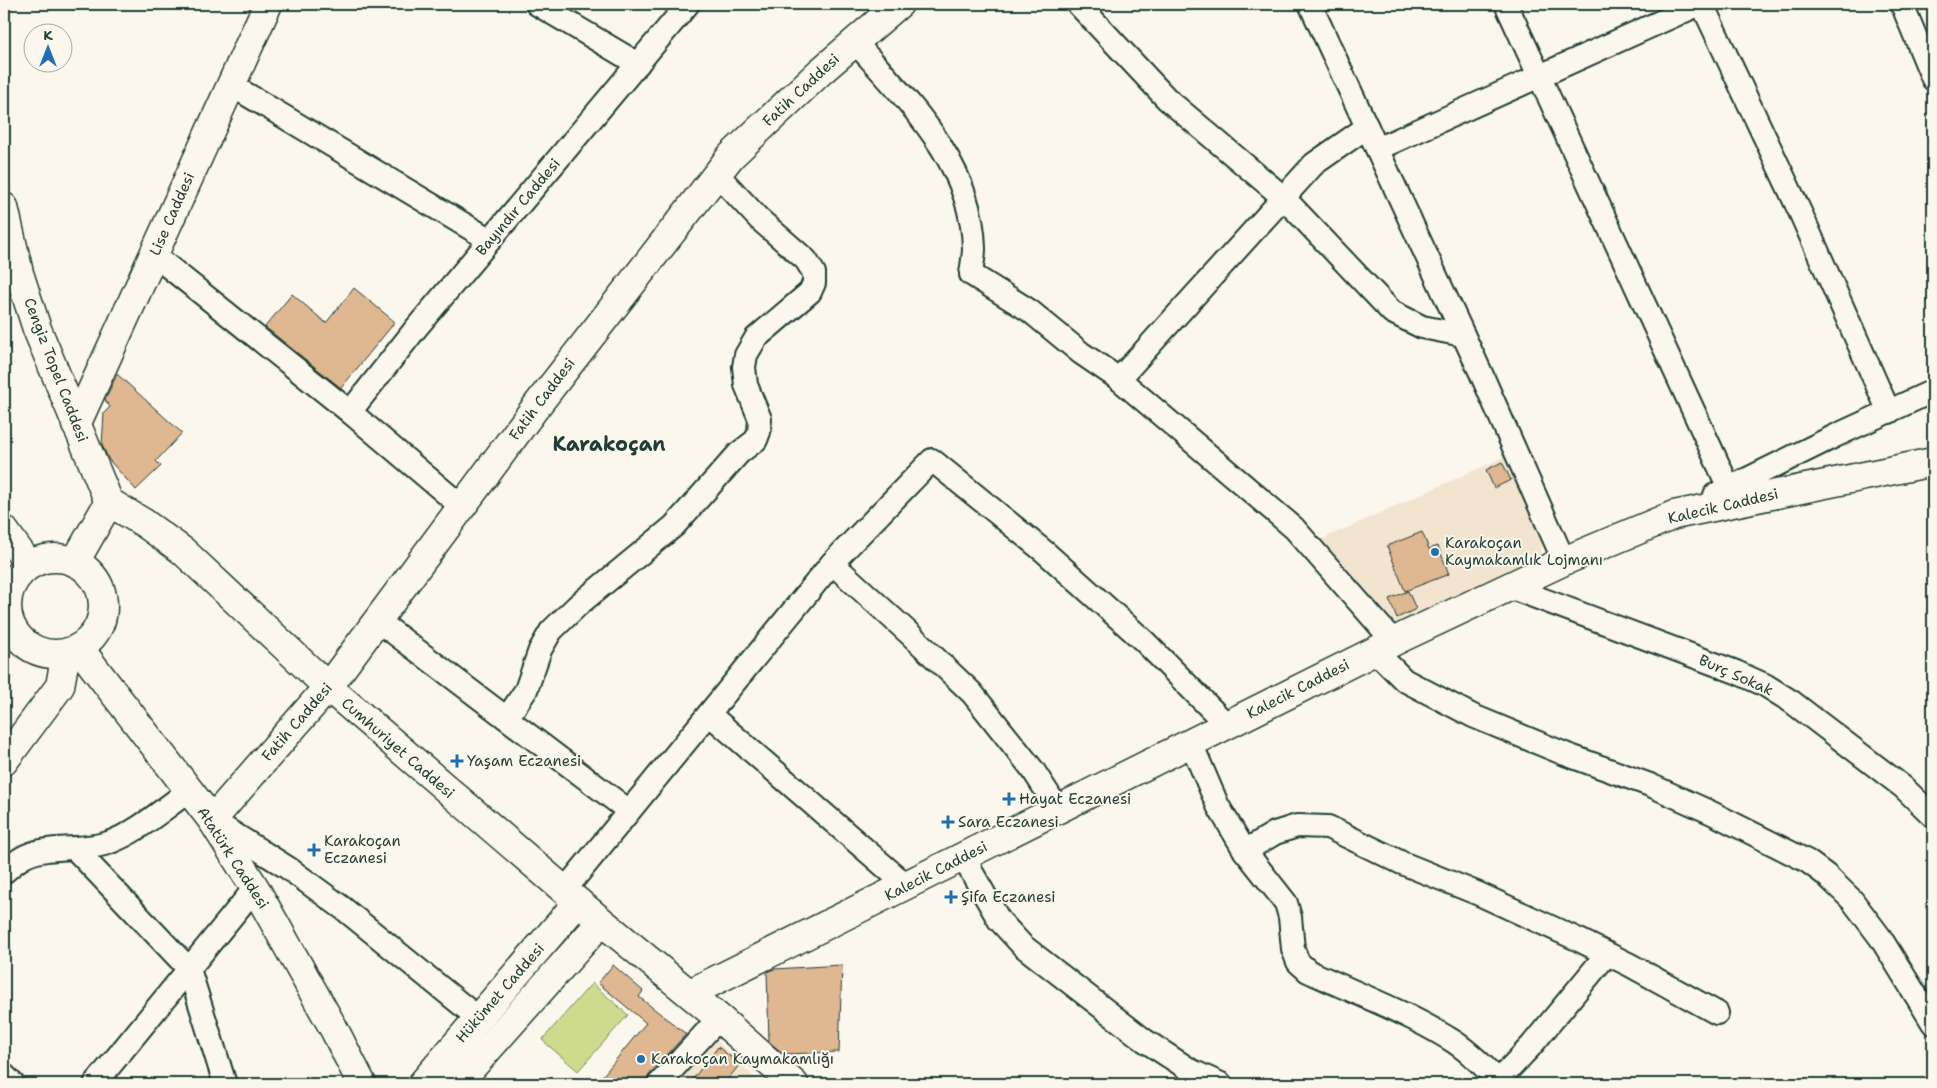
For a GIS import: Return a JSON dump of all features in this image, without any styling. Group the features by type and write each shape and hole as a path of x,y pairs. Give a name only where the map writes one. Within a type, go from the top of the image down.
{"street":[{"name":"Lise Caddesi","path":"76,425 268,4"},
{"path":"537,4 638,64"},
{"name":"Bayındır Caddesi","path":"350,412 417,327 688,4"},
{"name":"Fatih Caddesi","path":"212,820 328,687 461,506 608,312 731,156 820,72 899,4"},
{"path":"1078,4 1167,99 1284,198 1392,312 1422,327 1463,335"},
{"path":"1310,4 1463,335 1564,561"},
{"path":"1506,4 1729,488"},
{"path":"1377,149 1701,4 1801,214 1889,412"},
{"path":"1902,4 1933,79"},
{"path":"855,42 933,132 956,173 970,213 974,248 971,274 1030,311 1082,353 1119,379 1294,528 1384,646 1404,680 1473,716 1565,754 1650,785 1712,813 1807,861 1826,875 1852,900 1880,937 1933,1023"},
{"path":"231,85 490,240"},
{"path":"1119,379 1314,164 1367,127"},
{"path":"507,718 526,690 540,650 551,631 674,526 739,453 756,440 760,432 760,419 746,384 744,367 746,355 756,338 810,292 814,283 814,273 806,260 759,220 717,174"},
{"name":"Cengiz Topel Caddesi","path":"4,207 19,273 37,329 109,502"},
{"path":"154,255 350,412 461,506"},
{"path":"1674,515 1933,391"},
{"path":"571,896 629,811 832,563 932,460 1054,559 1144,641 1227,725"},
{"name":"Kalecik Caddesi","path":"690,994 1384,646 1564,561 1674,515 1933,462"},
{"path":"75,562 109,502"},
{"name":"Cumhuriyet Caddesi","path":"109,502 144,523 183,551 328,687 601,922 719,1018 794,1084"},
{"path":"4,530 29,565"},
{"path":"52,557 64,558 75,562 86,569 95,579 101,591 102,617 97,629 89,640 72,650 53,654 40,652 28,646 12,628 7,617 5,598 19,572 29,565 52,557"},
{"path":"832,563 972,693 1033,770 1058,809"},
{"name":"Burç Sokak","path":"1509,587 1736,672 1765,686 1792,702 1887,775 1933,816"},
{"path":"377,620 629,811"},
{"path":"4,761 60,686 72,650"},
{"name":"Atatürk Caddesi","path":"72,650 212,820 255,888 334,1029 362,1084"},
{"path":"709,714 906,885"},
{"path":"1191,743 1218,806 1245,851 1286,903 1290,918 1293,949 1298,962 1308,971 1411,1018 1449,1038 1476,1058 1496,1082 1531,1046 1607,954"},
{"path":"4,872 23,857 45,850 76,850 100,845 131,832 189,791"},
{"path":"212,820 288,868 478,1018"},
{"path":"1245,851 1275,834 1297,826 1328,827 1402,863 1479,894 1607,954 1717,1012"},
{"path":"76,850 189,969 225,1084"},
{"path":"962,857 999,920 1023,946 1144,1040 1190,1070 1221,1084"},
{"path":"98,1083 255,888"},
{"name":"Hükümet Caddesi","path":"422,1084 478,1018 571,896"},
{"path":"457,1084 601,922"},
{"path":"659,1084 719,1018"},
{"path":"4,1076 13,1084"}],"shaded area":[{"name":"Karakoçan Kaymakamlık Lojmanı","path":"1504,457 1543,542 1538,562 1395,630 1320,540"},
{"path":"711,1035 761,1084 670,1084"}],"green space":[{"path":"592,983 628,1015 578,1071 542,1040"}],"building":[{"path":"354,288 395,322 341,388 265,327 292,294 326,323"},
{"path":"117,374 182,433 156,461 161,466 136,490 109,460 102,445 104,413 110,407 105,400"},
{"path":"1502,462 1511,480 1494,488 1486,470"},
{"name":"Karakoçan Kaymakamlık Lojmanı","path":"1422,532 1429,549 1438,546 1449,574 1405,591 1387,546"},
{"path":"1408,591 1416,609 1397,618 1389,599"},
{"name":"Karakoçan Kaymakamlığı","path":"613,965 643,991 639,997 686,1034 649,1075 646,1084 596,1084 646,1023 598,983"},
{"path":"842,965 839,1052 784,1054 769,1042 767,972 774,969"},
{"path":"718,1047 740,1064 724,1084 689,1084"}],"place":[{"name":"Karakoçan Kaymakamlık Lojmanı","path":"1435,552"},
{"name":"Yaşam Eczanesi","path":"457,761"},
{"name":"Hayat Eczanesi","path":"1009,799"},
{"name":"Sara Eczanesi","path":"948,822"},
{"name":"Karakoçan Eczanesi","path":"314,850"},
{"name":"Şifa Eczanesi","path":"951,897"},
{"name":"Karakoçan Kaymakamlığı","path":"641,1059"}],"district":[{"name":"Karakoçan","path":"609,444"}]}
